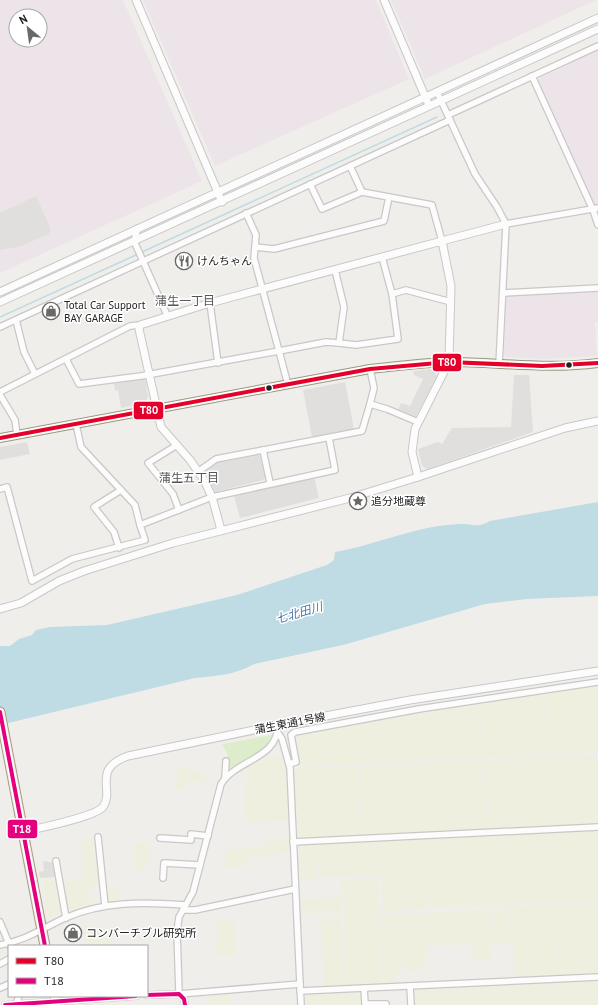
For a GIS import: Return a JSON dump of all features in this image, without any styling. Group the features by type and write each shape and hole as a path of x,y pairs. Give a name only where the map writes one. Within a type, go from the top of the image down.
{"main road":[{"path":"0,438 370,369 449,362 548,367 598,363"},
{"path":"0,712 45,945"}],"street":[{"path":"136,0 222,202"},
{"path":"384,0 428,105"},
{"path":"0,292 138,227 425,98 598,18"},
{"path":"0,302 135,245 222,202 428,105 598,29"},
{"path":"0,327 142,260 350,166 532,76 598,46"},
{"path":"532,76 596,209 598,225"},
{"path":"437,92 475,174 497,207 506,224 500,365"},
{"path":"277,164 282,174"},
{"path":"350,166 362,192"},
{"path":"310,184 322,209 362,192 432,205 448,269 451,302 449,362 418,422 414,436 412,452 418,477"},
{"path":"255,247 274,249 384,221 389,197"},
{"path":"17,435 15,420 0,394 35,374 130,326 140,325 167,315 210,303 506,224 596,209"},
{"path":"246,214 256,235 254,258 288,385"},
{"path":"138,227 135,245 167,315"},
{"path":"66,359 79,384 218,363 326,342 356,345 398,338 392,294 382,257"},
{"path":"335,270 344,307 339,343"},
{"path":"503,292 598,288"},
{"path":"392,294 406,290 451,302"},
{"path":"210,303 218,363"},
{"path":"16,320 24,352 35,374"},
{"path":"140,325 139,329 161,427 199,471 212,497 221,530"},
{"path":"199,471 216,459 362,431 374,388 370,369"},
{"path":"370,404 387,409 418,422"},
{"path":"0,610 21,603 69,576 221,530 350,498 565,428 598,421"},
{"path":"0,489 7,487 32,581 72,560 145,540 135,505 81,447 76,424"},
{"path":"140,525 212,497 270,483 335,470 329,438"},
{"path":"177,445 148,463 173,494 179,510"},
{"path":"263,450 270,483"},
{"path":"119,548 114,532 94,507 120,490"},
{"name":"蒲生東通1号線","path":"23,832 88,815 102,807 106,799 105,782 107,773 120,760 195,741 410,700 598,671"},
{"path":"289,764 296,762 291,735 295,732 419,709 598,682"},
{"path":"225,777 239,766 264,754 271,747 278,733 278,725"},
{"path":"278,733 282,739 289,764 301,1005"},
{"path":"185,1005 184,999 179,994 177,931 184,908 193,892 217,796 225,777 226,760"},
{"path":"293,842 598,827"},
{"path":"160,838 191,840 191,834 208,836"},
{"path":"98,836 105,906"},
{"path":"56,861 66,918"},
{"path":"163,878 164,863 200,865"},
{"path":"0,945 9,945 18,942 66,918 120,903 195,910 295,889"},
{"path":"0,923 9,945"},
{"path":"148,995 300,988 364,988 598,977"},
{"path":"410,986 411,1005"},
{"path":"364,988 365,1004 386,1005"},
{"path":"5,1005 120,997"}],"shaded area":[{"path":"0,0 123,0 202,181 0,273"},
{"path":"143,0 376,0 409,79 215,166"},
{"path":"391,0 596,0 425,79"},
{"path":"598,50 598,204 594,204 539,81 540,78"},
{"path":"36,196 51,229 49,234 19,247 0,250 0,213"},
{"path":"598,290 598,322 595,322 597,356 545,359 506,357 504,355 506,295"},
{"path":"433,369 437,376 416,416 398,410 401,403 410,406 423,379 414,375 413,371"},
{"path":"514,375 529,375 533,432 428,469 422,466 418,449 438,442 442,444 452,428 511,427"},
{"path":"145,378 148,397 145,403 121,408 118,390 115,391 114,384"},
{"path":"345,382 354,429 312,437 303,390"},
{"path":"27,442 30,454 0,460 0,447"},
{"path":"258,455 260,456 265,478 263,480 215,492 206,473 207,470 216,463"},
{"path":"314,477 319,498 240,518 234,496"},
{"path":"43,861 55,863 57,877 40,878 39,872 44,871"}],"green space":[{"path":"598,685 598,752 547,755 544,695 546,695 546,693"},
{"path":"540,693 540,696 543,696 546,755 484,758 482,704 485,702"},
{"path":"478,703 481,705 484,758 422,761 420,714 423,714 422,711"},
{"path":"415,712 416,714 419,714 421,760 359,764 357,725 360,724 360,722"},
{"path":"354,723 354,725 357,725 359,764 300,767 296,736 299,736 299,734"},
{"path":"272,735 269,742 259,752 247,760 226,770 228,755 222,744"},
{"path":"273,755 283,759 288,785 290,821 245,823 244,797 247,768"},
{"path":"598,755 598,825 554,827 554,825 551,825 547,757"},
{"path":"546,757 550,825 547,825 547,827 488,829 485,760"},
{"path":"483,760 487,829 483,831 428,833 428,831 425,831 422,763"},
{"path":"421,763 424,831 421,831 421,833 365,835 365,833 362,833 360,767"},
{"path":"178,766 207,774 206,782 189,780 187,789 175,789"},
{"path":"358,766 361,833 359,833 359,836 302,838 301,836 298,836 294,769"},
{"path":"598,830 598,901 554,903 551,832"},
{"path":"550,832 553,903 429,908 426,840 429,838 485,836 485,838 488,838 489,835"},
{"path":"290,838 291,851 249,859 250,865 225,869 225,851 268,845 269,839"},
{"path":"94,839 100,884 90,886 91,904 66,911 61,882 81,879 81,840"},
{"path":"425,839 428,909 383,911 381,842"},
{"path":"380,841 381,875 331,876 319,878 318,844"},
{"path":"150,843 150,865 143,865 143,872 134,872 134,844"},
{"path":"317,844 318,878 300,882 299,847 302,847 303,845"},
{"path":"50,878 57,883 62,912 48,918 42,879"},
{"path":"378,878 383,983 380,983 379,985 345,986 344,898 340,880"},
{"path":"118,886 120,900 107,902 105,891 108,891 108,887"},
{"path":"341,897 341,913 301,915 301,899"},
{"path":"598,903 598,974 561,976 558,974 555,905"},
{"path":"554,905 557,974 555,976 517,978 517,976 514,976 511,907"},
{"path":"510,908 511,944 492,945 491,909"},
{"path":"489,909 492,960 472,961 469,910"},
{"path":"468,910 470,944 429,946 427,913"},
{"path":"405,913 407,965 402,965 395,978 395,984 388,984 388,982 384,983 381,914"},
{"path":"426,913 428,952 426,952 427,959 425,959 425,970 408,971 406,914"},
{"path":"341,917 344,987 324,988 320,919"},
{"path":"236,921 235,955 216,955 218,922"},
{"path":"85,925 94,928 109,929 110,945 85,945"},
{"path":"598,980 598,1005 560,1005 559,984 561,982"},
{"path":"555,982 558,984 559,1005 498,1005 497,987 499,985"},
{"path":"494,985 496,987 497,1005 454,1005 453,988 455,987"},
{"path":"452,988 453,1005 414,1005 415,989"},
{"path":"229,992 229,1005 209,1005 208,994"},
{"path":"359,992 359,994 362,993 363,1005 305,1005 304,997 307,997 307,994"}],"water":[{"name":"七北田川","path":"598,502 598,596 527,599 485,604 343,645 254,664 233,673 195,678 0,725 0,646 10,646 19,639 32,635 36,630 50,627 107,625 237,595 327,565 334,560 335,552 366,545 413,531 445,525 481,525 490,521"}],"waterway":[{"path":"142,252 437,117"},
{"path":"0,317 138,254"}],"transit line":[{"name":"T80","path":"0,438 370,369 449,362 542,366 598,363"},
{"name":"T18","path":"0,712 45,945"},
{"name":"T18","path":"148,995 179,994 184,999 185,1005"},
{"name":"T18","path":"5,1005 121,997"}],"place":[{"name":"けんちゃん","path":"184,261"},
{"name":"Total Car Support BAY GARAGE","path":"51,311"},
{"name":"追分地蔵尊","path":"358,501"},
{"name":"コンバーチブル研究所","path":"73,933"}],"district":[{"name":"蒲生一丁目","path":"185,301"},
{"name":"蒲生五丁目","path":"189,478"}]}
